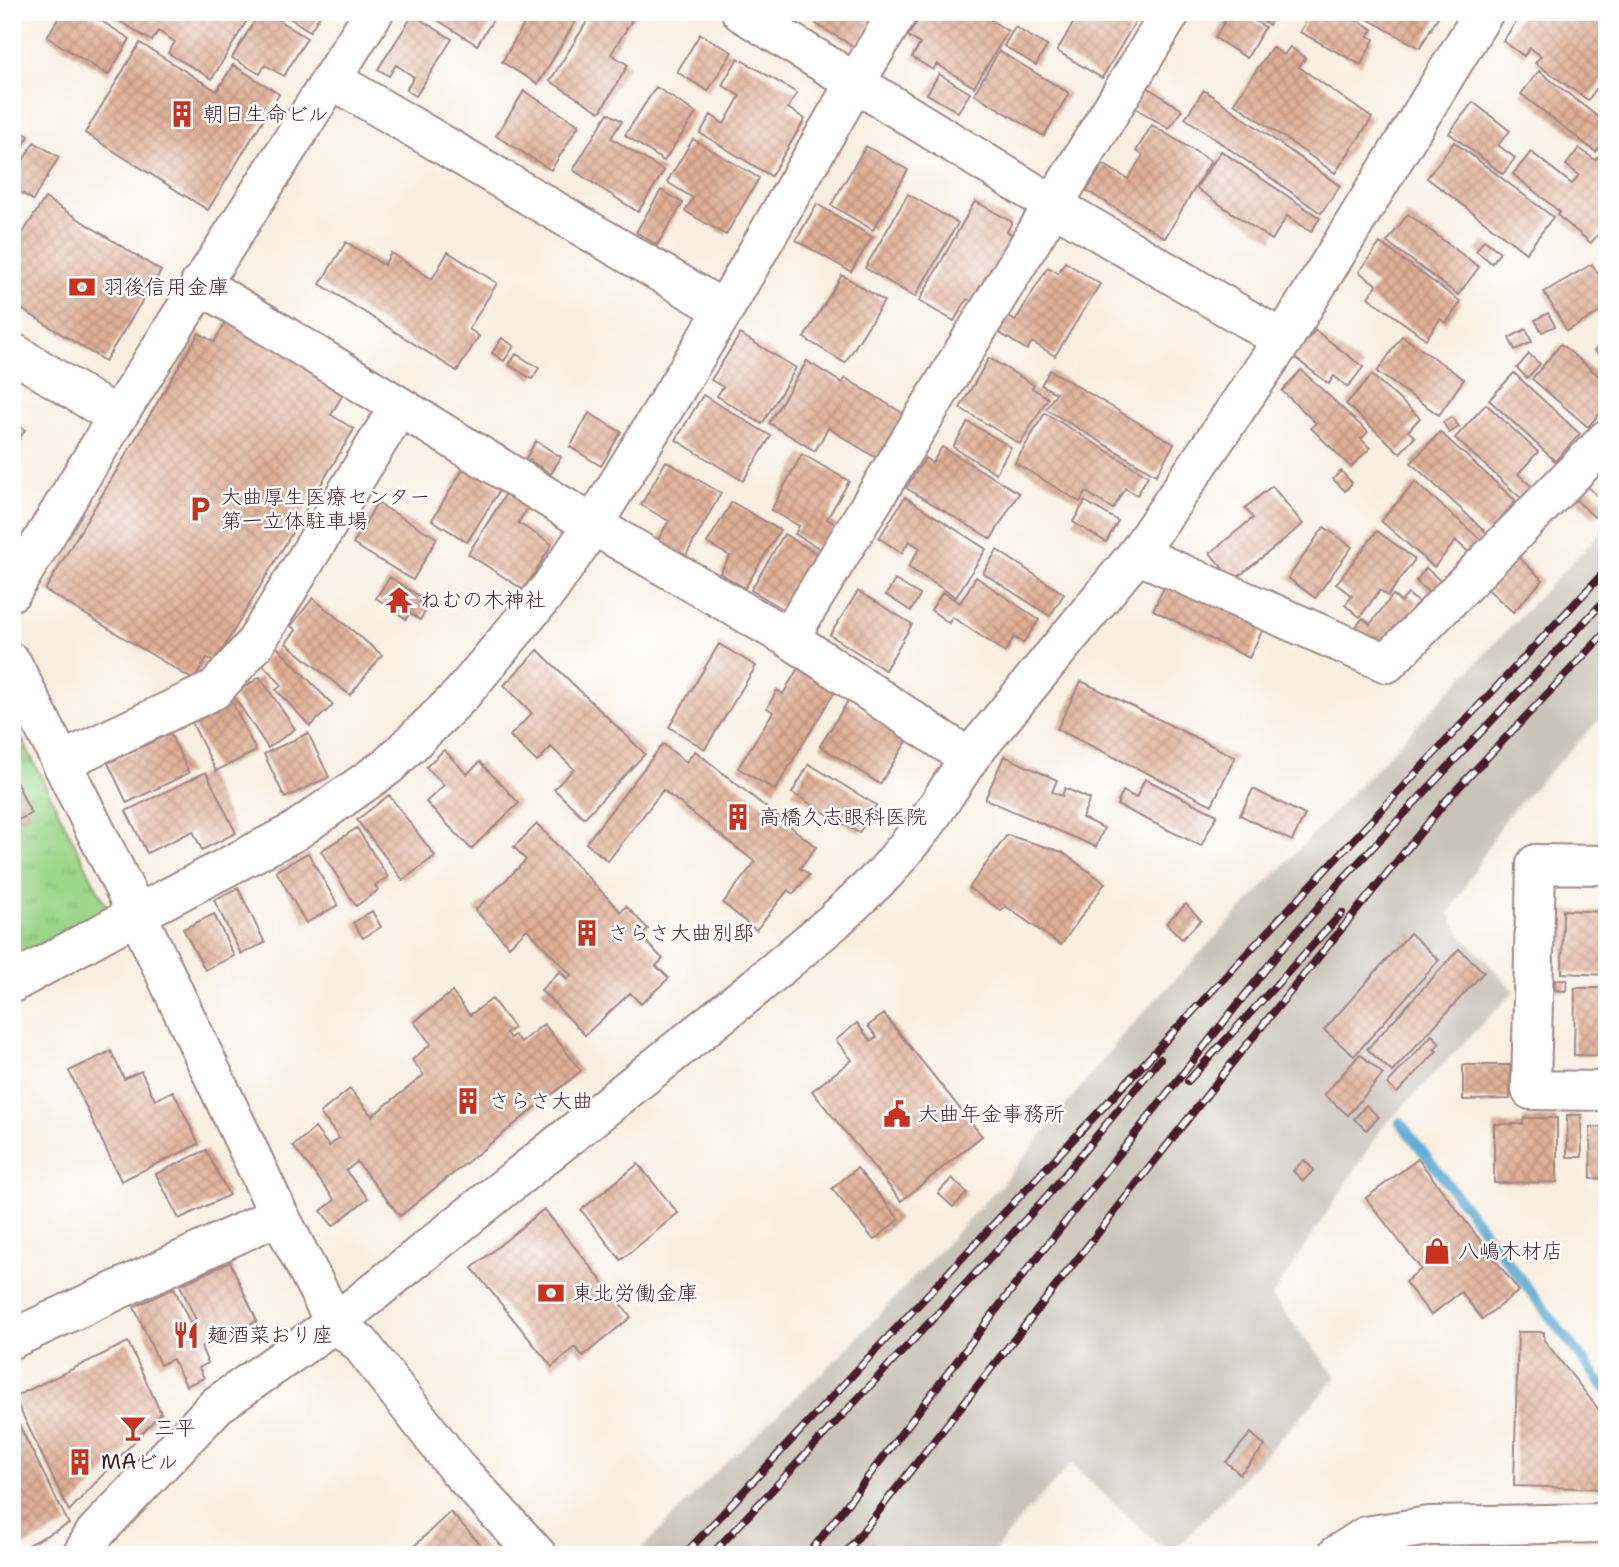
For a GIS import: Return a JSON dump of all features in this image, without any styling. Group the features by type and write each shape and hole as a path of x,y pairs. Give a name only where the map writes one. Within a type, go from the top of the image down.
{"street":[{"path":"12,591 200,284 374,12"},
{"path":"741,12 1055,206 1283,341"},
{"path":"12,983 295,832 388,766 461,695 550,588 593,525 724,310 898,12"},
{"path":"789,638 1171,12"},
{"path":"82,1555 95,1533 217,1405 335,1322 833,922 886,872 927,822 969,758 1137,554 1283,341 1484,12"},
{"path":"331,79 724,310"},
{"path":"200,284 593,525 789,638 969,758"},
{"path":"12,352 117,417"},
{"path":"61,762 214,690 254,645 399,407"},
{"path":"1137,554 1387,663 1607,439"},
{"path":"12,663 137,914 279,1214 335,1322 360,1343 456,1467 537,1555"},
{"path":"1607,865 1536,864 1531,1090 1607,1091"},
{"path":"12,1339 279,1214"},
{"path":"1337,1555 1366,1536 1429,1525 1560,1539 1607,1523"}],"shaded area":[{"path":"1607,525 1607,712 1507,816 1449,913 1463,937 1514,991 1382,1128 1272,1297 1337,1378 1170,1555 1071,1464 991,1555 636,1555 714,1474 839,1357 1001,1185 1126,1031"}],"green space":[{"path":"12,719 111,916 12,966"}],"building":[{"path":"62,12 87,12 130,39 108,75 47,37"},
{"path":"105,12 252,12 212,79 168,53 175,42 158,31 152,41"},
{"path":"260,12 265,12 307,38 284,76 265,65 260,74 232,58"},
{"path":"280,12 322,12 310,31"},
{"path":"425,12 498,12 477,45"},
{"path":"531,12 581,12 538,84 502,62"},
{"path":"593,12 637,12 611,54 628,65 600,112 550,81"},
{"path":"824,12 878,12 856,48 816,24"},
{"path":"923,12 978,12 1008,31 974,87 937,64 933,70 912,57 920,44 908,36"},
{"path":"1062,12 1141,12 1102,78 1057,51 1075,20"},
{"path":"1230,12 1240,12 1265,27 1247,58 1215,38"},
{"path":"1247,12 1276,12 1269,25"},
{"path":"1311,12 1342,12 1373,29 1368,36 1374,39 1361,65 1300,32"},
{"path":"1355,12 1434,12 1439,15 1420,48"},
{"path":"1523,12 1594,12 1607,21 1607,74 1588,100 1535,63 1541,56 1530,48 1524,56 1503,41"},
{"path":"413,15 452,39 416,96 406,90 414,77 396,65 389,76 378,69"},
{"path":"1015,27 1047,46 1036,65 1004,46"},
{"path":"700,34 732,52 708,91 677,72"},
{"name":"朝日生命ビル","path":"140,43 217,91 233,65 279,94 208,210 85,133"},
{"path":"1272,47 1284,55 1290,47 1305,58 1299,67 1372,118 1335,173 1234,103"},
{"path":"999,51 1069,93 1044,136 974,94"},
{"path":"738,58 797,93 788,108 805,119 771,176 700,133 711,115 724,124 740,96 722,85"},
{"path":"1539,71 1607,124 1607,155 1598,149 1596,152 1521,94"},
{"path":"939,74 970,93 958,112 927,94"},
{"path":"656,87 696,113 664,161 625,135"},
{"path":"1147,87 1182,110 1169,129 1134,107"},
{"path":"1204,90 1340,186 1321,213 1185,118"},
{"path":"524,91 579,125 551,170 496,136"},
{"path":"1473,102 1510,131 1498,145 1515,158 1503,174 1449,133"},
{"path":"608,113 622,121 611,138 664,171 638,212 573,170"},
{"path":"1152,125 1211,161 1165,238 1087,191 1103,164 1128,179 1143,155 1136,151"},
{"path":"12,126 29,136 12,163"},
{"path":"693,139 759,178 726,235 685,211 693,198 667,182"},
{"path":"34,142 59,157 33,200 12,187 12,179"},
{"path":"1454,142 1553,217 1526,253 1427,178"},
{"path":"866,146 908,170 873,230 831,205"},
{"path":"1579,148 1595,160 1598,157 1607,164 1607,230 1603,228 1591,243 1557,215 1560,212 1513,174 1531,152 1572,184 1579,175 1566,165"},
{"path":"1221,151 1320,218 1311,232 1287,216 1272,240 1196,188"},
{"path":"661,190 683,203 657,245 636,232"},
{"path":"908,194 958,223 915,297 865,268"},
{"name":"羽後信用金庫","path":"45,198 161,271 105,361 12,303 12,250"},
{"path":"975,201 1012,222 1007,232 1014,235 975,303 967,299 954,321 919,301"},
{"path":"817,204 872,237 851,272 796,240"},
{"path":"1408,214 1479,267 1458,295 1387,242"},
{"path":"1484,240 1500,252 1492,263 1476,251"},
{"path":"346,242 384,265 391,253 432,279 448,252 497,283 469,329 479,336 457,371 320,284"},
{"path":"1380,243 1461,302 1446,323 1440,319 1426,339 1368,297 1377,285 1359,272"},
{"path":"1065,262 1100,284 1055,356 1032,342 1027,350 996,331 1006,315 1015,321 1048,267 1058,273"},
{"path":"1592,264 1607,289 1607,308 1567,331 1544,292"},
{"path":"842,275 884,301 845,363 804,338"},
{"path":"1548,313 1555,326 1542,332 1535,320"},
{"name":"大曲厚生医療センター 第一立体駐車場","path":"228,318 346,389 331,415 354,429 215,662 207,658 194,680 45,590 199,333 214,342"},
{"path":"1526,329 1532,342 1515,350 1509,338"},
{"path":"1315,330 1363,367 1348,387 1334,376 1329,384 1294,357"},
{"path":"740,334 796,368 762,424 717,396 723,387 711,380"},
{"path":"1402,336 1464,379 1439,415 1377,372"},
{"path":"1607,337 1607,361 1594,351"},
{"path":"502,338 514,346 504,361 492,353"},
{"path":"1561,344 1607,383 1607,405 1588,427 1532,379"},
{"path":"516,354 539,368 532,379 509,365"},
{"path":"1529,354 1540,364 1527,378 1517,368"},
{"path":"989,358 1034,385 1032,388 1048,398 1020,444 960,408"},
{"path":"807,361 842,383 845,378 909,417 881,461 828,428 815,451 769,423"},
{"path":"1050,370 1174,444 1156,475 1046,409 1056,393 1041,385"},
{"path":"1301,370 1368,432 1361,439 1370,448 1351,467 1311,428 1316,423 1282,391"},
{"path":"1514,373 1580,434 1555,461 1489,400"},
{"path":"1372,375 1420,418 1408,431 1415,437 1400,453 1346,404"},
{"path":"703,395 771,436 743,481 676,440"},
{"path":"1486,404 1538,452 1518,474 1532,487 1522,499 1455,438"},
{"path":"589,413 621,432 601,466 570,447"},
{"path":"1045,413 1148,476 1137,495 1125,488 1113,509 1086,492 1080,502 1015,463"},
{"path":"1452,417 1459,427 1449,433 1443,422"},
{"path":"12,422 25,430 12,450"},
{"path":"968,422 1011,447 996,473 953,447"},
{"path":"1440,432 1516,501 1487,533 1411,463"},
{"path":"536,441 561,457 551,474 526,458"},
{"path":"942,447 1019,493 991,539 906,488 925,458 932,463"},
{"path":"802,454 849,481 827,519 840,527 826,552 795,534 799,526 771,510"},
{"path":"666,461 721,493 684,559 656,543 669,521 641,505"},
{"path":"465,466 501,488 467,542 432,520"},
{"path":"1341,471 1352,483 1345,491 1333,479"},
{"path":"1415,482 1481,540 1470,553 1456,541 1434,567 1381,521"},
{"path":"1586,485 1607,505 1594,517 1574,498"},
{"path":"1272,486 1303,524 1233,581 1210,553 1253,518 1245,508"},
{"path":"507,492 529,506 518,523 552,544 524,590 468,554"},
{"path":"905,497 986,549 956,597 908,567 920,548 909,541 902,553 879,538"},
{"path":"1085,501 1118,521 1106,542 1073,522"},
{"path":"732,502 780,530 745,588 720,573 730,556 707,543"},
{"path":"377,503 437,538 413,580 353,544"},
{"path":"1324,527 1352,547 1315,598 1288,578"},
{"path":"1377,531 1415,559 1388,596 1380,590 1360,617 1345,605 1352,596 1336,584"},
{"path":"784,534 818,554 785,610 751,590"},
{"path":"997,550 1064,594 1050,616 983,573"},
{"path":"1513,552 1543,580 1513,612 1483,585"},
{"path":"1426,568 1445,585 1434,597 1416,581"},
{"name":"ねむの木神社","path":"390,577 422,598 419,602 428,607 420,620 410,613 406,619 376,598"},
{"path":"976,577 1039,620 1023,643 1014,637 1005,652 952,617 949,623 931,610 943,592 960,603"},
{"path":"1169,577 1265,625 1249,658 1153,610"},
{"path":"895,580 920,595 911,611 886,595"},
{"path":"858,591 912,624 885,670 830,635"},
{"path":"1408,594 1418,602 1412,609 1420,616 1387,656 1354,629 1363,618 1370,624 1393,595 1401,602"},
{"path":"313,598 382,655 350,695 286,643 296,630 291,626"},
{"path":"719,644 756,666 705,749 669,727"},
{"path":"277,647 333,705 310,726 276,690 282,685 261,663"},
{"path":"538,650 645,754 584,818 554,789 574,769 551,747 537,762 510,736 532,713 504,685"},
{"path":"798,668 835,691 775,790 738,768 773,712 767,708 777,690 783,694"},
{"path":"260,677 295,729 268,748 233,695"},
{"path":"1081,681 1235,757 1212,805 1057,729"},
{"path":"848,701 908,739 880,784 820,746"},
{"path":"232,702 256,751 216,771 192,723"},
{"path":"170,733 189,773 127,803 108,763"},
{"path":"308,733 329,777 285,798 264,754"},
{"name":"高橋久志眼科医院","path":"663,744 686,762 695,751 816,847 800,868 809,875 793,894 788,890 756,930 723,903 755,862 663,790 608,861 586,843"},
{"path":"444,750 467,774 480,762 519,803 471,849 426,802 444,785 426,767"},
{"path":"1004,756 1057,780 1052,792 1062,796 1065,788 1090,799 1082,818 1104,828 1096,847 985,799"},
{"path":"809,764 876,805 859,833 792,793"},
{"path":"206,772 236,833 202,850 193,831 147,853 126,811"},
{"path":"1145,779 1217,815 1201,846 1117,805 1123,791 1136,798"},
{"path":"17,783 31,814 12,823 12,785"},
{"path":"1253,789 1305,815 1292,841 1240,815"},
{"path":"389,795 435,856 403,880 357,820"},
{"name":"さらさ大曲別邸","path":"537,824 621,912 626,906 648,929 641,937 663,959 656,966 669,978 641,1004 630,993 585,1035 541,990 560,971 567,979 571,975 527,929 509,946 475,910 526,860 514,847"},
{"path":"357,828 388,877 375,885 378,890 356,906 321,851"},
{"path":"1007,835 1062,852 1105,883 1061,945 1005,906 1001,911 969,888"},
{"path":"308,853 338,905 306,923 276,871"},
{"path":"238,888 265,943 241,954 214,900"},
{"path":"1186,904 1201,920 1182,939 1166,923"},
{"path":"1563,910 1607,912 1607,975 1562,973"},
{"path":"372,911 381,927 363,938 353,923"},
{"path":"214,914 234,956 205,970 183,929"},
{"path":"1410,933 1439,960 1354,1056 1324,1030"},
{"path":"1459,949 1484,972 1392,1072 1367,1049"},
{"path":"1555,980 1567,980 1566,991 1555,990"},
{"path":"1575,988 1607,988 1607,1056 1574,1055"},
{"name":"さらさ大曲","path":"452,992 470,1015 492,999 514,1028 506,1033 510,1038 514,1035 521,1042 544,1024 581,1071 400,1216 357,1162 346,1171 368,1198 333,1226 321,1211 335,1200 293,1146 315,1128 329,1146 339,1138 320,1113 350,1089 372,1116 424,1075 412,1060 431,1044 414,1022"},
{"name":"大曲年金事務所","path":"884,1014 982,1136 901,1201 812,1091 852,1060 836,1040 857,1023 871,1041 877,1037 868,1026"},
{"path":"1432,1035 1440,1043 1434,1049 1437,1051 1397,1093 1387,1084"},
{"path":"111,1051 124,1079 141,1071 155,1100 173,1091 199,1144 121,1181 69,1071"},
{"path":"1360,1054 1383,1074 1348,1115 1324,1095"},
{"path":"1463,1065 1510,1065 1510,1099 1463,1100"},
{"path":"1366,1105 1379,1117 1366,1130 1354,1119"},
{"path":"1567,1115 1581,1115 1582,1157 1567,1157"},
{"path":"1524,1118 1557,1118 1557,1182 1494,1183 1494,1124 1523,1124"},
{"path":"1590,1127 1607,1127 1607,1178 1591,1179"},
{"path":"206,1150 229,1195 179,1219 156,1174"},
{"path":"1418,1159 1519,1291 1482,1319 1461,1292 1431,1315 1405,1282 1421,1269 1366,1198"},
{"path":"1304,1160 1314,1170 1303,1181 1293,1171"},
{"path":"638,1164 678,1213 621,1260 581,1210"},
{"path":"857,1168 899,1219 874,1240 832,1189"},
{"path":"952,1178 967,1193 953,1207 938,1193"},
{"name":"東北労働金庫","path":"544,1209 631,1317 583,1356 575,1347 552,1367 472,1268"},
{"name":"麺酒菜おり座","path":"230,1262 257,1321 201,1347 208,1363 199,1368 204,1378 186,1386 173,1359 160,1365 134,1307 174,1288 190,1323 196,1320 180,1285"},
{"path":"1518,1332 1544,1332 1544,1340 1607,1420 1607,1489 1514,1486"},
{"name":"MAビル","path":"128,1342 161,1413 69,1511 14,1397"},
{"path":"19,1425 69,1524 16,1551 12,1543 12,1428"},
{"path":"1251,1433 1265,1446 1240,1474 1226,1462"},
{"path":"450,1512 489,1553 405,1555"}],"waterway":[{"path":"1400,1122 1607,1391"}],"railway":[{"path":"684,1555 1607,569"},
{"path":"808,1555 1013,1288 1280,951 1342,880 1607,598"},
{"path":"1442,805 1607,631"},
{"path":"844,1555 1236,1058 1447,800"},
{"path":"1188,1081 1342,913"},
{"path":"711,1555 1047,1196 1160,1059"}],"place":[{"name":"朝日生命ビル","path":"182,114"},
{"name":"羽後信用金庫","path":"82,287"},
{"name":"大曲厚生医療センター 第一立体駐車場","path":"200,509"},
{"name":"ねむの木神社","path":"399,600"},
{"name":"高橋久志眼科医院","path":"738,817"},
{"name":"さらさ大曲別邸","path":"587,933"},
{"name":"さらさ大曲","path":"468,1101"},
{"name":"大曲年金事務所","path":"897,1114"},
{"name":"八嶋木材店","path":"1437,1251"},
{"name":"東北労働金庫","path":"551,1293"},
{"name":"麺酒菜おり座","path":"186,1335"},
{"name":"三平","path":"133,1428"},
{"name":"MAビル","path":"80,1462"}]}
